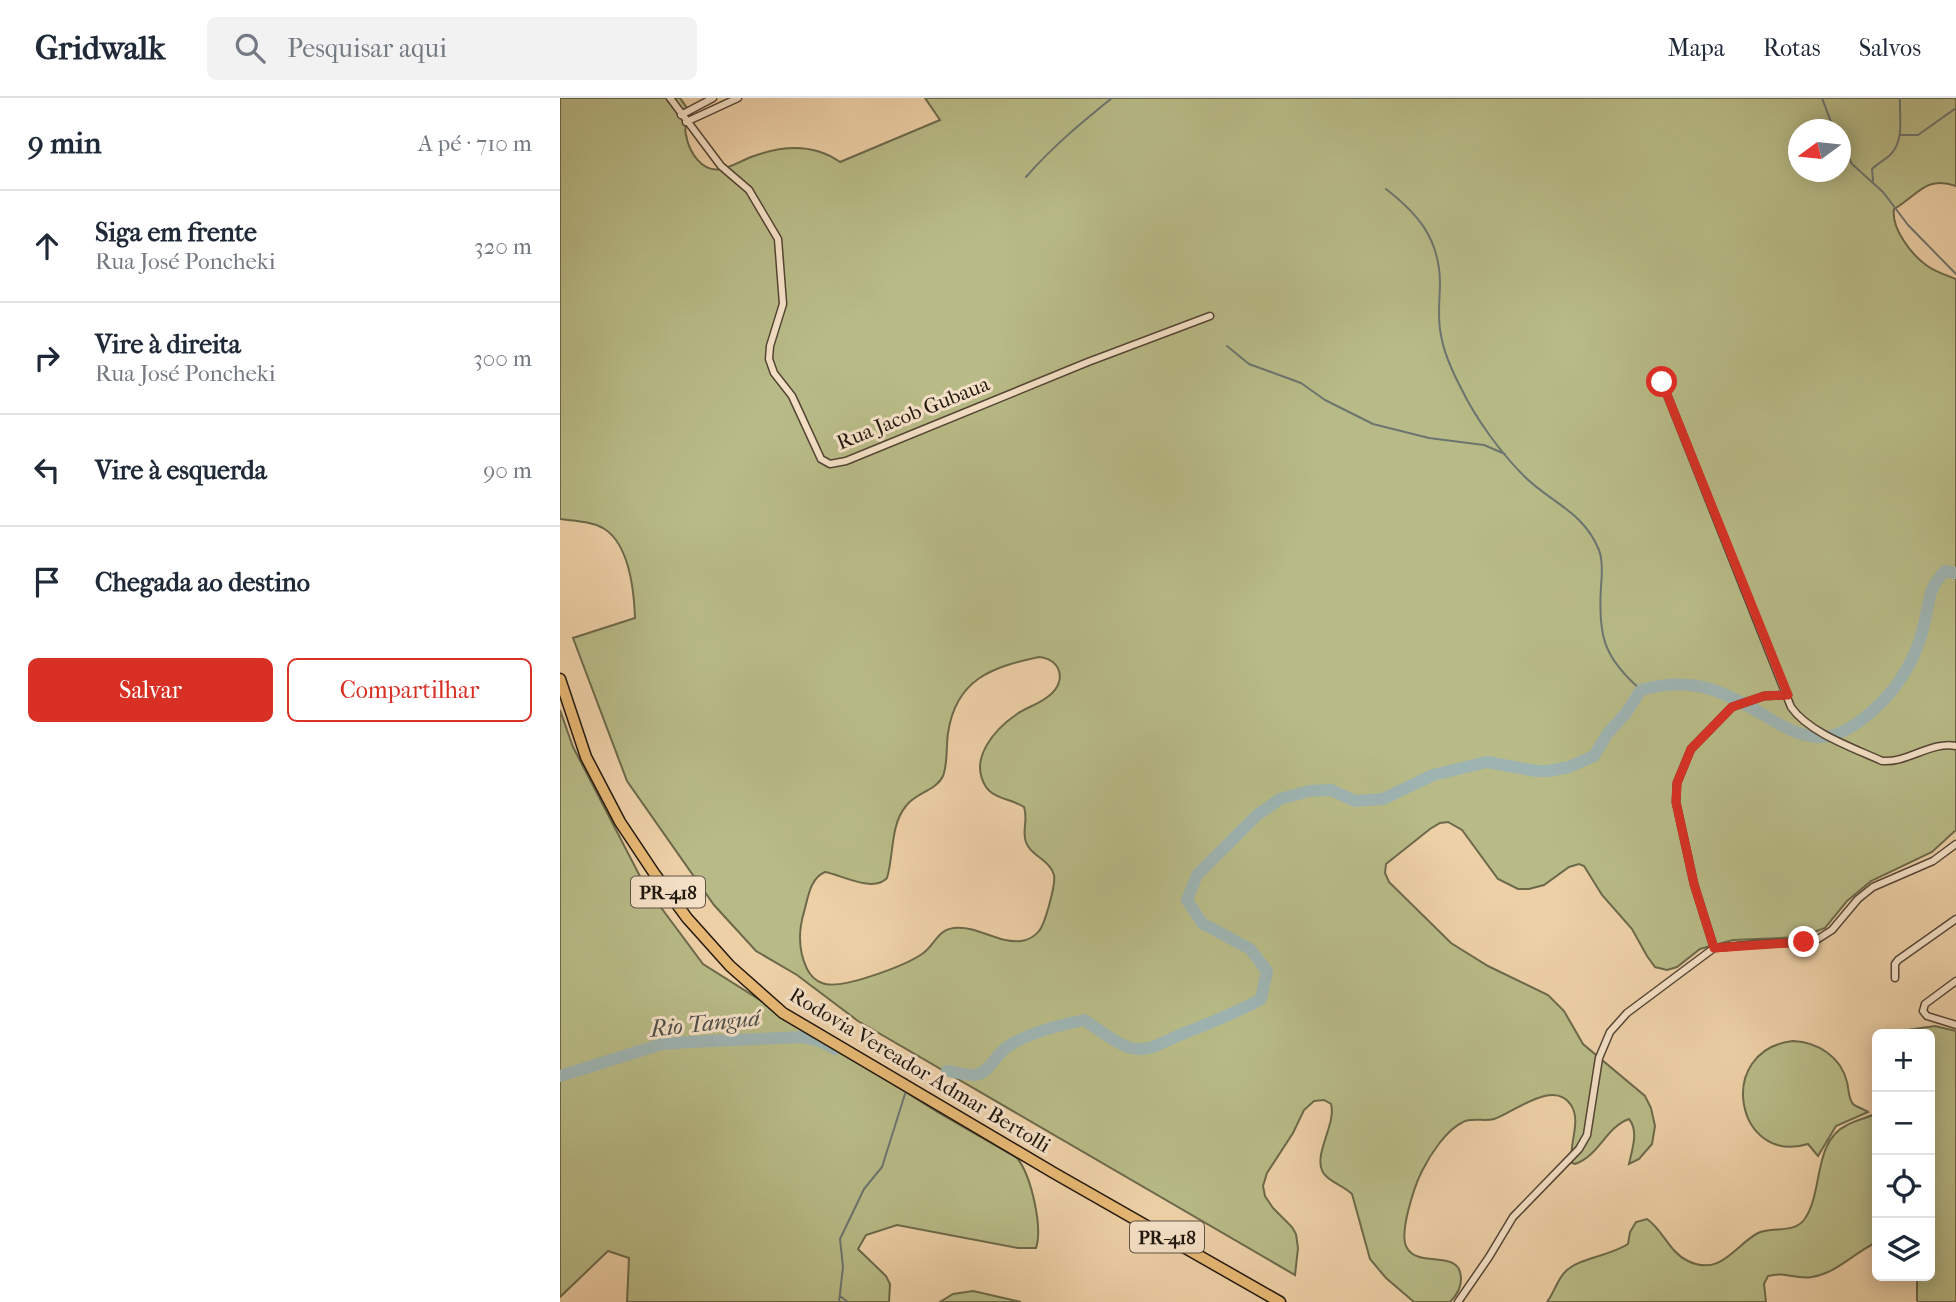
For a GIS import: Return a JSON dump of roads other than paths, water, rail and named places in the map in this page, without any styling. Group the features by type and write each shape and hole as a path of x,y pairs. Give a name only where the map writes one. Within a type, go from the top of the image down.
{"highway":[{"name":"Rodovia Vereador Admar Bertolli","path":"560,679 586,757 620,822 654,873 687,918 730,966 783,1013 1280,1302"}],"street":[{"name":"Rua Jacob Gubaua","path":"670,98 721,166 749,190 778,239 783,304 770,346 769,359 774,373 792,396 821,459 830,464 846,461 1076,366 1210,316"},
{"path":"681,115 713,98"},
{"path":"686,122 738,98"},
{"path":"1662,382 1799,718 1882,761 1892,762 1942,745 1956,746"},
{"path":"1714,948 1694,884 1676,802 1677,783 1691,749 1732,707 1764,696 1788,695"},
{"path":"1458,1302 1489,1258 1513,1217 1579,1149 1587,1135 1599,1058 1610,1031 1627,1013 1714,948 1818,939 1832,930 1858,899 1873,887 1933,861 1956,844"},
{"path":"1895,978 1895,964 1898,960 1956,919"},
{"path":"1956,981 1924,1004 1923,1011 1927,1016 1956,1025"}],"waterway":[{"path":"1026,177 1056,145 1112,98"},
{"path":"1822,98 1830,119"},
{"path":"1873,181 1872,169 1890,155 1898,143 1900,98"},
{"path":"1900,135 1918,135 1956,108"},
{"path":"1851,162 1883,192 1908,225 1956,274"},
{"path":"1386,189 1408,208 1425,228 1436,252 1442,342 1452,370 1474,412 1515,467 1575,517 1599,550 1602,573 1602,632 1618,667 1641,690"},
{"path":"1227,346 1249,364 1301,383 1325,400 1373,424 1429,438 1484,445 1505,454"},
{"name":"Rio Tanguá","path":"947,1071 979,1074 988,1068 1003,1050 1025,1037 1084,1020 1125,1046 1146,1048 1243,1009 1261,999 1267,971 1250,949 1202,923 1187,900 1197,875 1256,816 1280,799 1309,791 1331,790 1355,801 1383,799 1433,775 1487,762 1536,771 1569,767 1594,756 1641,690 1675,684 1705,687 1718,692 1797,733 1821,737 1837,734 1860,721 1893,689 1916,650 1935,583 1945,571 1956,573"},
{"name":"Rio Tanguá","path":"560,1076 662,1044 802,1037 822,1042 835,1049"},
{"path":"839,1302 843,1267 840,1239 864,1189 882,1167 905,1094"},
{"path":"840,1296 848,1302"}]}
